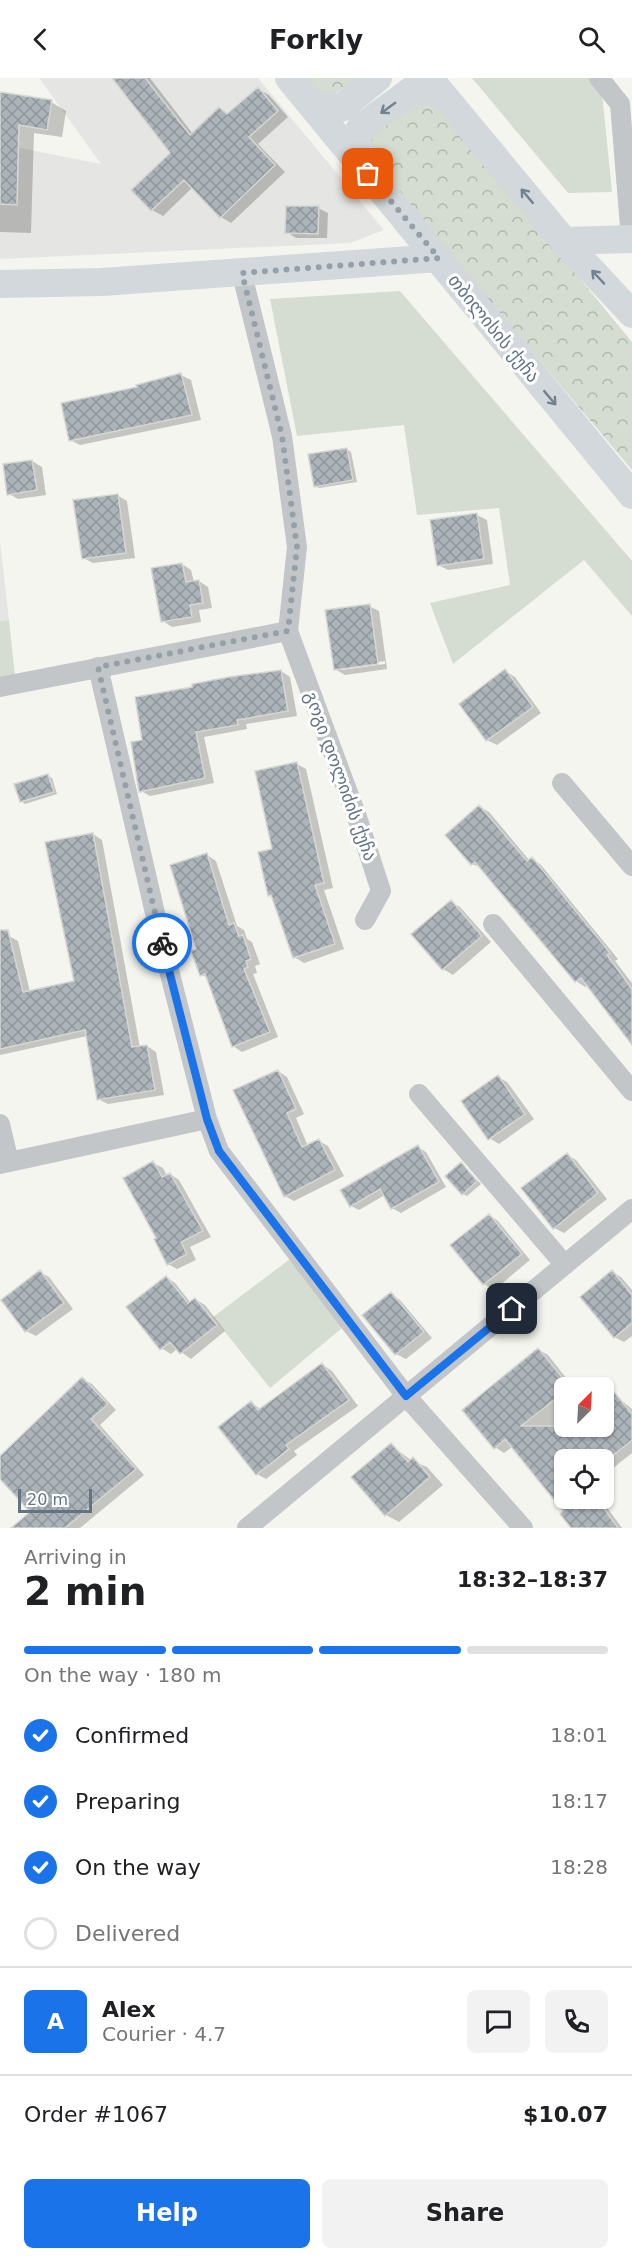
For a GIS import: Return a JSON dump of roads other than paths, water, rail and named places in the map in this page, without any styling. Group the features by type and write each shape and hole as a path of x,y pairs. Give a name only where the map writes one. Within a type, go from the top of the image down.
{"main road":[{"name":"თბილისის ქუჩა","path":"289,78 439,258 521,363 632,495"},
{"path":"310,104 341,108 378,78"},
{"path":"354,157 360,128 412,90 434,85 564,241 632,314"},
{"path":"564,241 632,239"},
{"path":"0,284 102,282 439,258"}],"street":[{"path":"599,78 620,104 632,239"},
{"name":"გოგი დოლიძის ქუჩა","path":"242,273 282,436 297,547 288,631 357,817 381,891 365,920"},
{"path":"0,687 288,631"},
{"path":"98,667 207,1119 219,1151 406,1396 523,1528"},
{"path":"562,783 632,866"},
{"path":"493,924 632,1091"},
{"path":"419,1094 565,1265"},
{"path":"0,1124 5,1163 207,1119"},
{"path":"247,1528 632,1209"}]}
